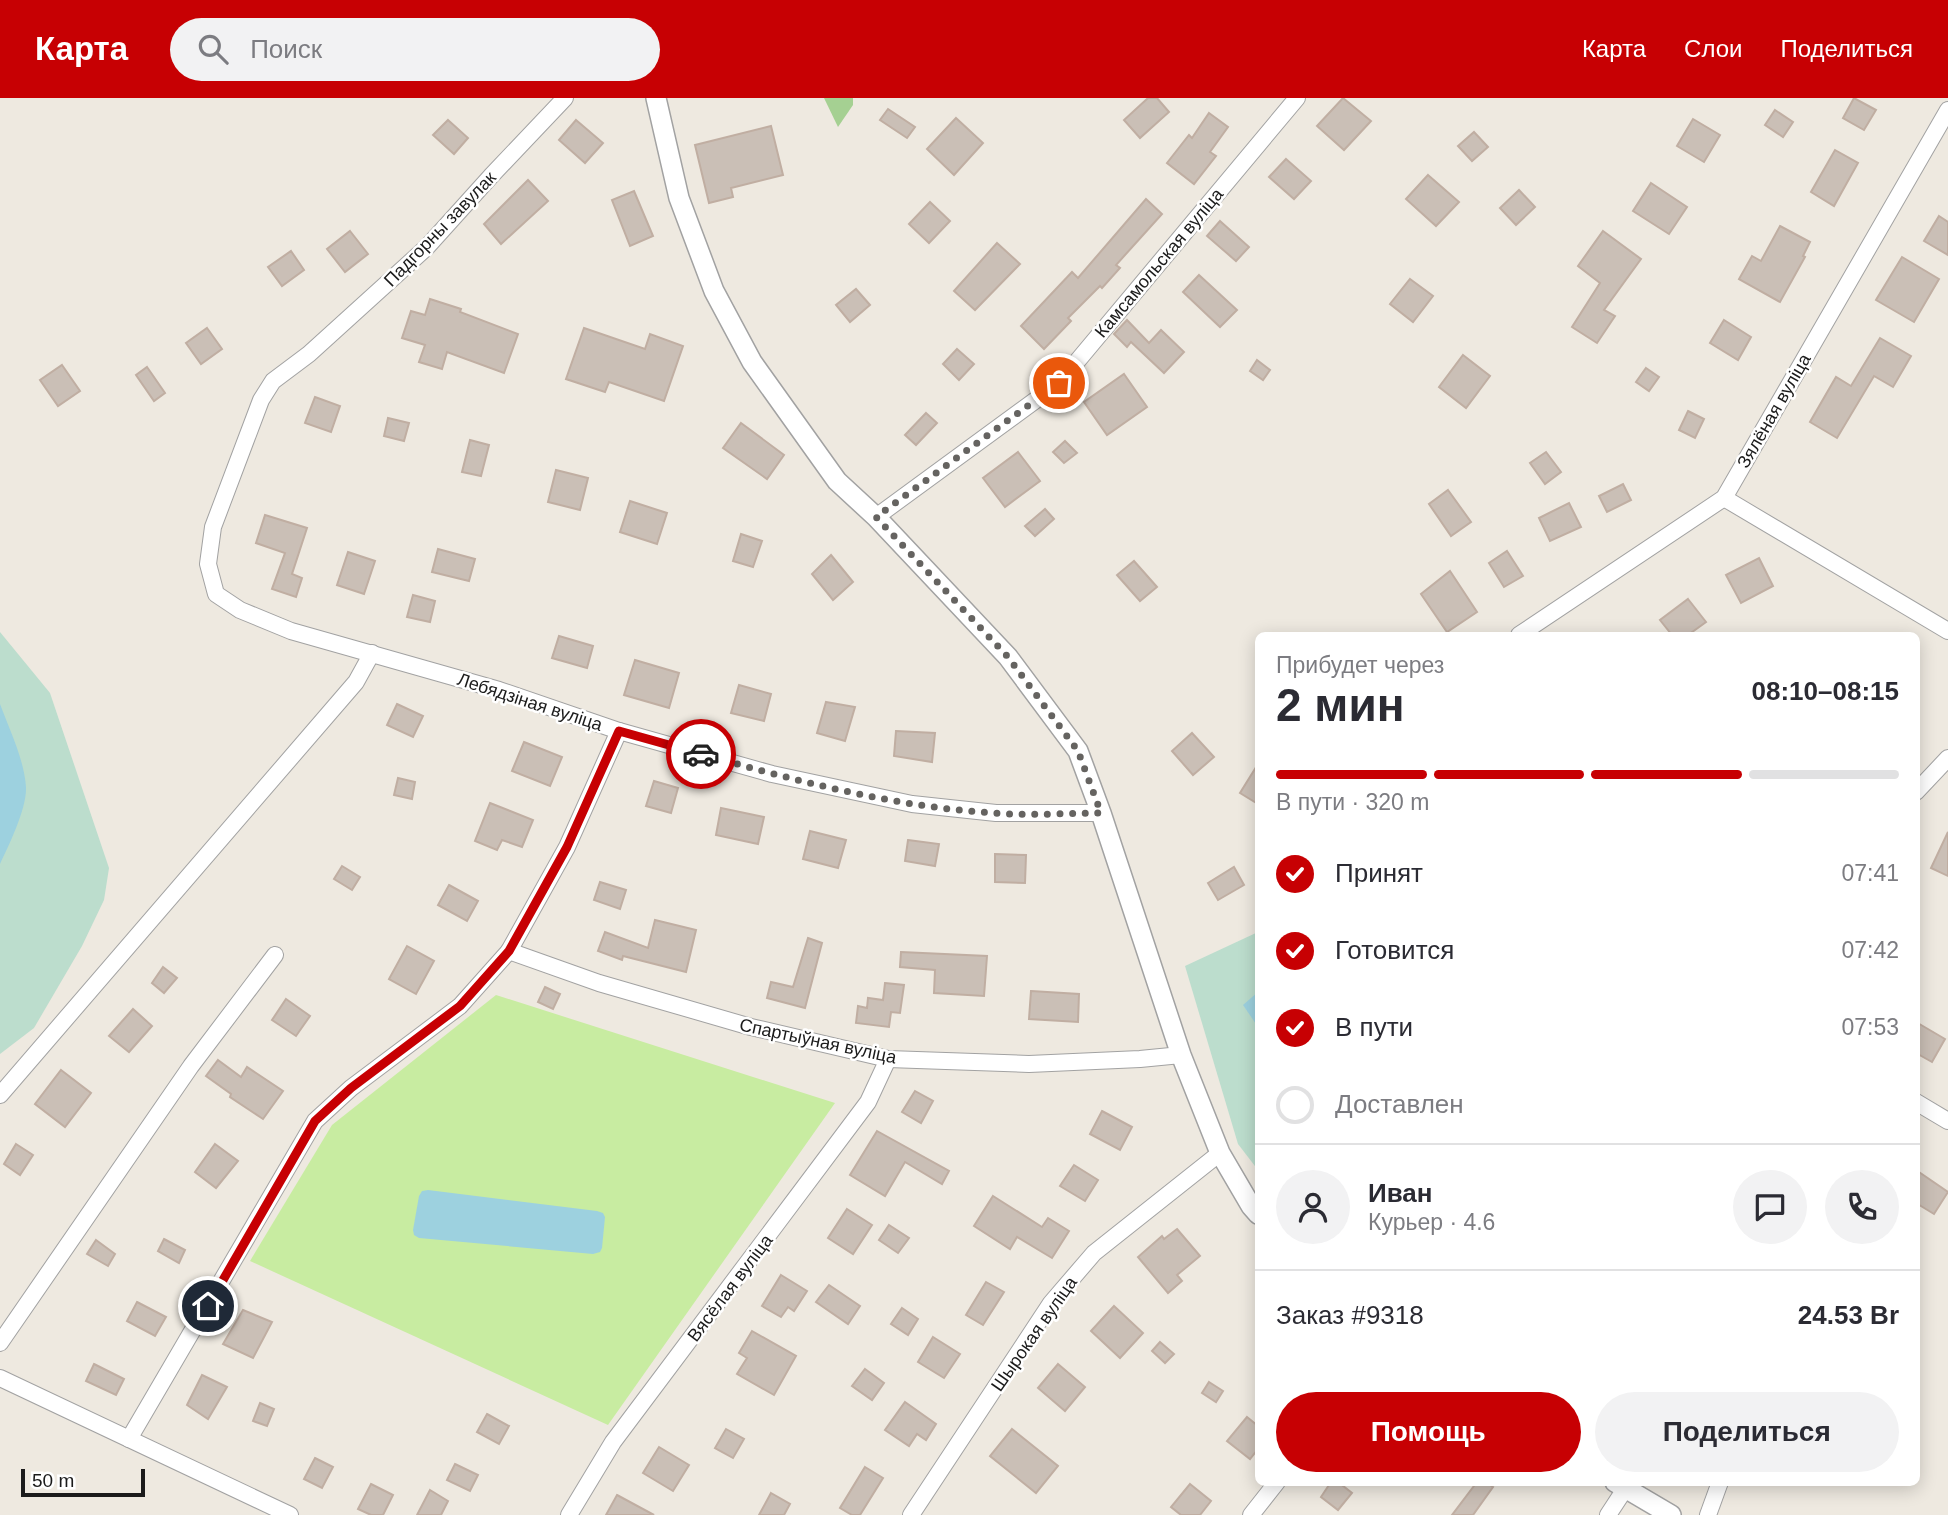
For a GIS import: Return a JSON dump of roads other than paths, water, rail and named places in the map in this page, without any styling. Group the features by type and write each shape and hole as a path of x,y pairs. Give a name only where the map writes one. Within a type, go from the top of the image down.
{"street":[{"name":"Падгорны завулак","path":"309,354 427,247 565,98"},
{"path":"656,98 679,198 720,303 752,362 837,481 876,517 1008,657 1078,751 1181,1055 1220,1153 1255,1211"},
{"name":"Камсамольская вуліца","path":"876,517 1059,383 1297,98"},
{"name":"Зялёная вуліца","path":"1523,632 1724,498 1948,110"},
{"name":"Лебядзіная вуліца","path":"309,354 274,381 261,400 213,527 208,564 216,594 240,610 291,631 499,690 619,731 772,774 912,804 996,813 1101,813"},
{"path":"1724,498 1948,631"},
{"path":"0,1095 356,682 372,653"},
{"path":"129,1439 315,1121 351,1088 460,1006 509,951 567,847 619,731"},
{"path":"1920,788 1948,758"},
{"name":"Спартыўная вуліца","path":"509,951 599,983 751,1027 888,1059 1029,1064 1181,1055"},
{"path":"0,1343 183,1076 275,955"},
{"name":"Вясёлая вуліца","path":"569,1515 613,1442 868,1102 888,1059"},
{"path":"1920,1104 1948,1121"},
{"name":"Шырокая вуліца","path":"911,1515 1051,1303 1094,1253 1220,1153"},
{"path":"0,1378 290,1515"},
{"path":"1251,1515 1274,1486"},
{"path":"1608,1515 1620,1486"},
{"path":"1622,1486 1671,1515"},
{"path":"1708,1515 1719,1486"}],"water":[{"path":"0,704 20,756 26,796 21,816 0,864"},
{"path":"1255,995 1255,1023 1243,1005"},
{"path":"422,1191 603,1213 605,1217 602,1248 600,1252 593,1254 419,1238 414,1235 413,1230 419,1196"}]}
